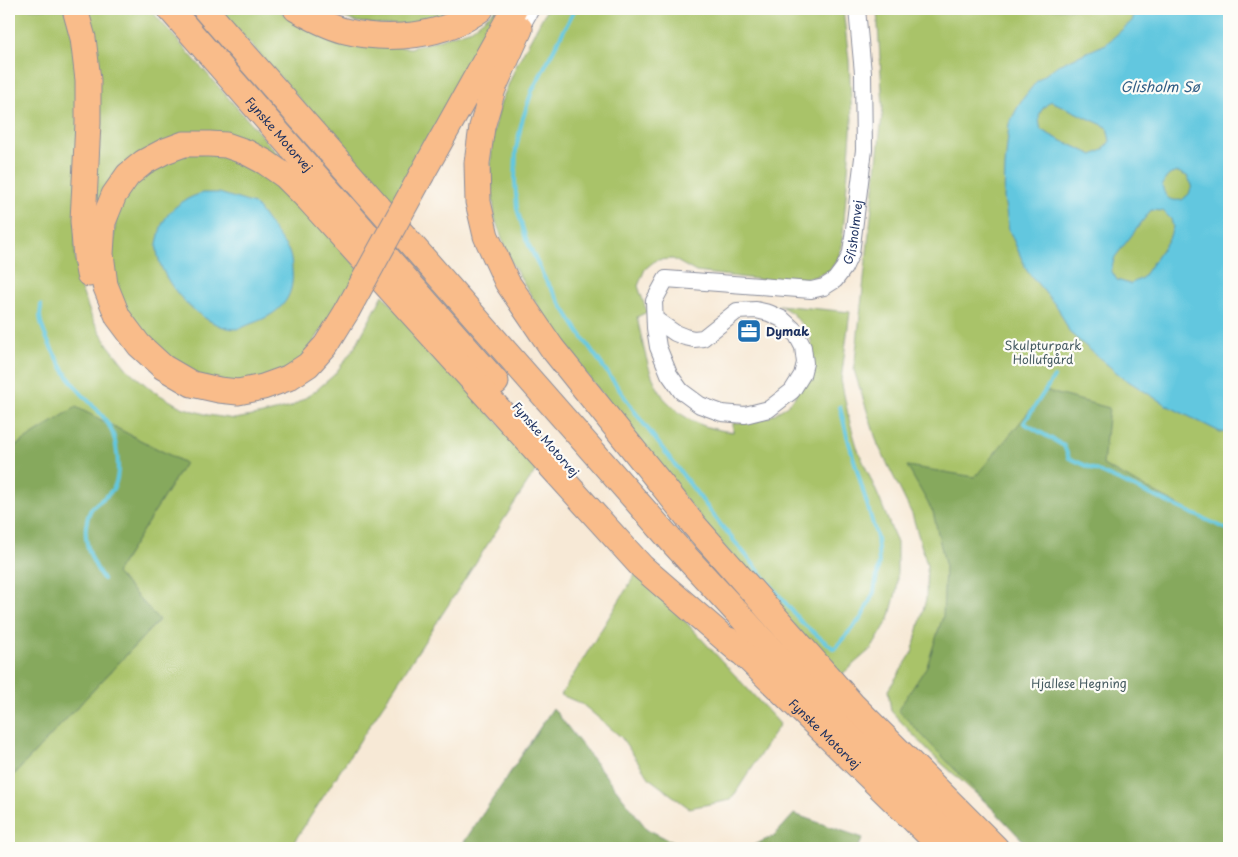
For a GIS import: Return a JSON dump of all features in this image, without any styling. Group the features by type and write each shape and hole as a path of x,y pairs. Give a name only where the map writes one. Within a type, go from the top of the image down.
{"highway":[{"path":"75,9 82,38 88,80 88,123 83,221 86,257 93,294 108,328 130,357 154,378 180,394 210,403 239,406 269,401 294,391 318,374 339,352 354,314 521,16"},
{"name":"Fynske Motorvej","path":"170,9 612,513 739,651 945,848"},
{"name":"Fynske Motorvej","path":"204,9 675,545 789,670 903,783 974,848"},
{"path":"296,9 344,31 386,37 416,35 443,29 473,15 481,9"},
{"path":"521,16 493,88 482,127 477,163 478,202 486,236 507,282 552,348 694,525 852,704 996,848"},
{"path":"354,314 308,365 288,378 263,387 238,392 192,384 164,367 139,345 118,317 105,285 101,254 103,222 114,196 128,176 144,162 184,144 226,145 246,152 285,176 309,200 642,568 739,651"}],"street":[{"name":"Glisholmvej","path":"655,319 654,301 666,279 811,290 824,287 835,280 844,268 851,253 864,150 863,73 857,9"},
{"path":"756,310 769,313 782,319 794,330 803,347 804,363 802,375 792,391 769,409 745,415 722,413 700,405 681,391 670,374 658,347 655,319 675,333 694,339 703,338 737,311 756,310"}],"green space":[{"path":"9,9 65,9 74,39 79,85 75,255 80,286 92,318 108,345 127,369 153,391 181,407 208,415 235,419 291,407 314,392 334,375 355,347 383,295 538,467 290,848 9,848 9,780 159,620 116,573 185,463 76,408 9,450"},
{"path":"82,9 150,9 291,169 179,141 97,222"},
{"path":"219,9 277,9 295,21 360,44 411,48 472,29 496,9 505,9 393,203"},
{"path":"321,9 462,9 412,25 383,25 356,22"},
{"path":"547,9 843,9 849,60 852,120 842,246 838,259 829,271 814,277 781,282 696,272 673,259 656,260 645,269 638,286 647,312 637,317 649,368 665,399 684,416 698,424 733,432 733,423 754,422 769,417 784,408 795,397 812,356 811,340 803,326 792,313 779,305 850,312 841,380 858,450 897,543 897,589 889,619 872,648 840,676 720,542 559,340 511,262 495,219 490,171 493,134 501,102 517,64"},
{"name":"Skulpturpark Hollufgård","path":"877,9 1229,9 1229,848 1037,848 930,753 891,711 888,690 912,653 926,599 927,565 912,514 878,445 854,370 883,107"},
{"path":"224,152 273,175 361,271 299,364 244,386 182,371 131,323 110,276 117,208 132,183 184,153"},
{"name":"Hjallese Hegning","path":"1046,391 1109,408 1103,465 1229,532 1229,848 1030,848 898,710 927,666 943,616 945,564 933,512 907,466 975,477"},
{"path":"76,407 185,463 116,573 159,620 9,780 9,450"},
{"path":"638,570 780,724 731,800 689,808 650,779 621,737 582,704 561,695"},
{"path":"553,708 647,829 685,848 460,848"},
{"path":"794,814 863,838 858,848 747,848 774,836"}],"water":[{"name":"Glisholm Sø","path":"1136,9 1229,9 1229,433 1220,432 1166,405 1122,377 1070,333 1058,308 1027,271 1009,230 1004,198 1009,124 1021,101 1037,81 1058,65 1106,44 1132,21","holes":["1051,101 1107,127 1110,141 1103,150 1093,155 1041,130 1040,113","1178,172 1187,176 1192,185 1189,194 1182,200 1174,200 1165,194 1162,186 1168,176","1151,210 1163,211 1171,219 1173,227 1169,239 1142,278 1130,284 1117,280 1111,270 1115,257"]},
{"path":"203,193 219,193 254,204 289,252 292,266 292,281 288,298 270,315 240,328 235,329 222,326 196,312 174,289 160,263 157,244 161,227 169,213 181,203"}],"waterway":[{"path":"575,9 532,91 522,121 516,149 515,181 517,209 526,239 545,279 576,328 640,419 721,525 802,623 834,649 862,617 874,592 879,563 877,538 840,407"},
{"path":"41,305 40,316 45,335 62,368 75,386 107,422 114,437 118,467 116,483 109,493 91,510 86,526 88,547 103,579"},
{"path":"1054,377 1024,423 1064,446 1069,458 1229,530"}],"place":[{"name":"Dymak","path":"749,331"}]}
